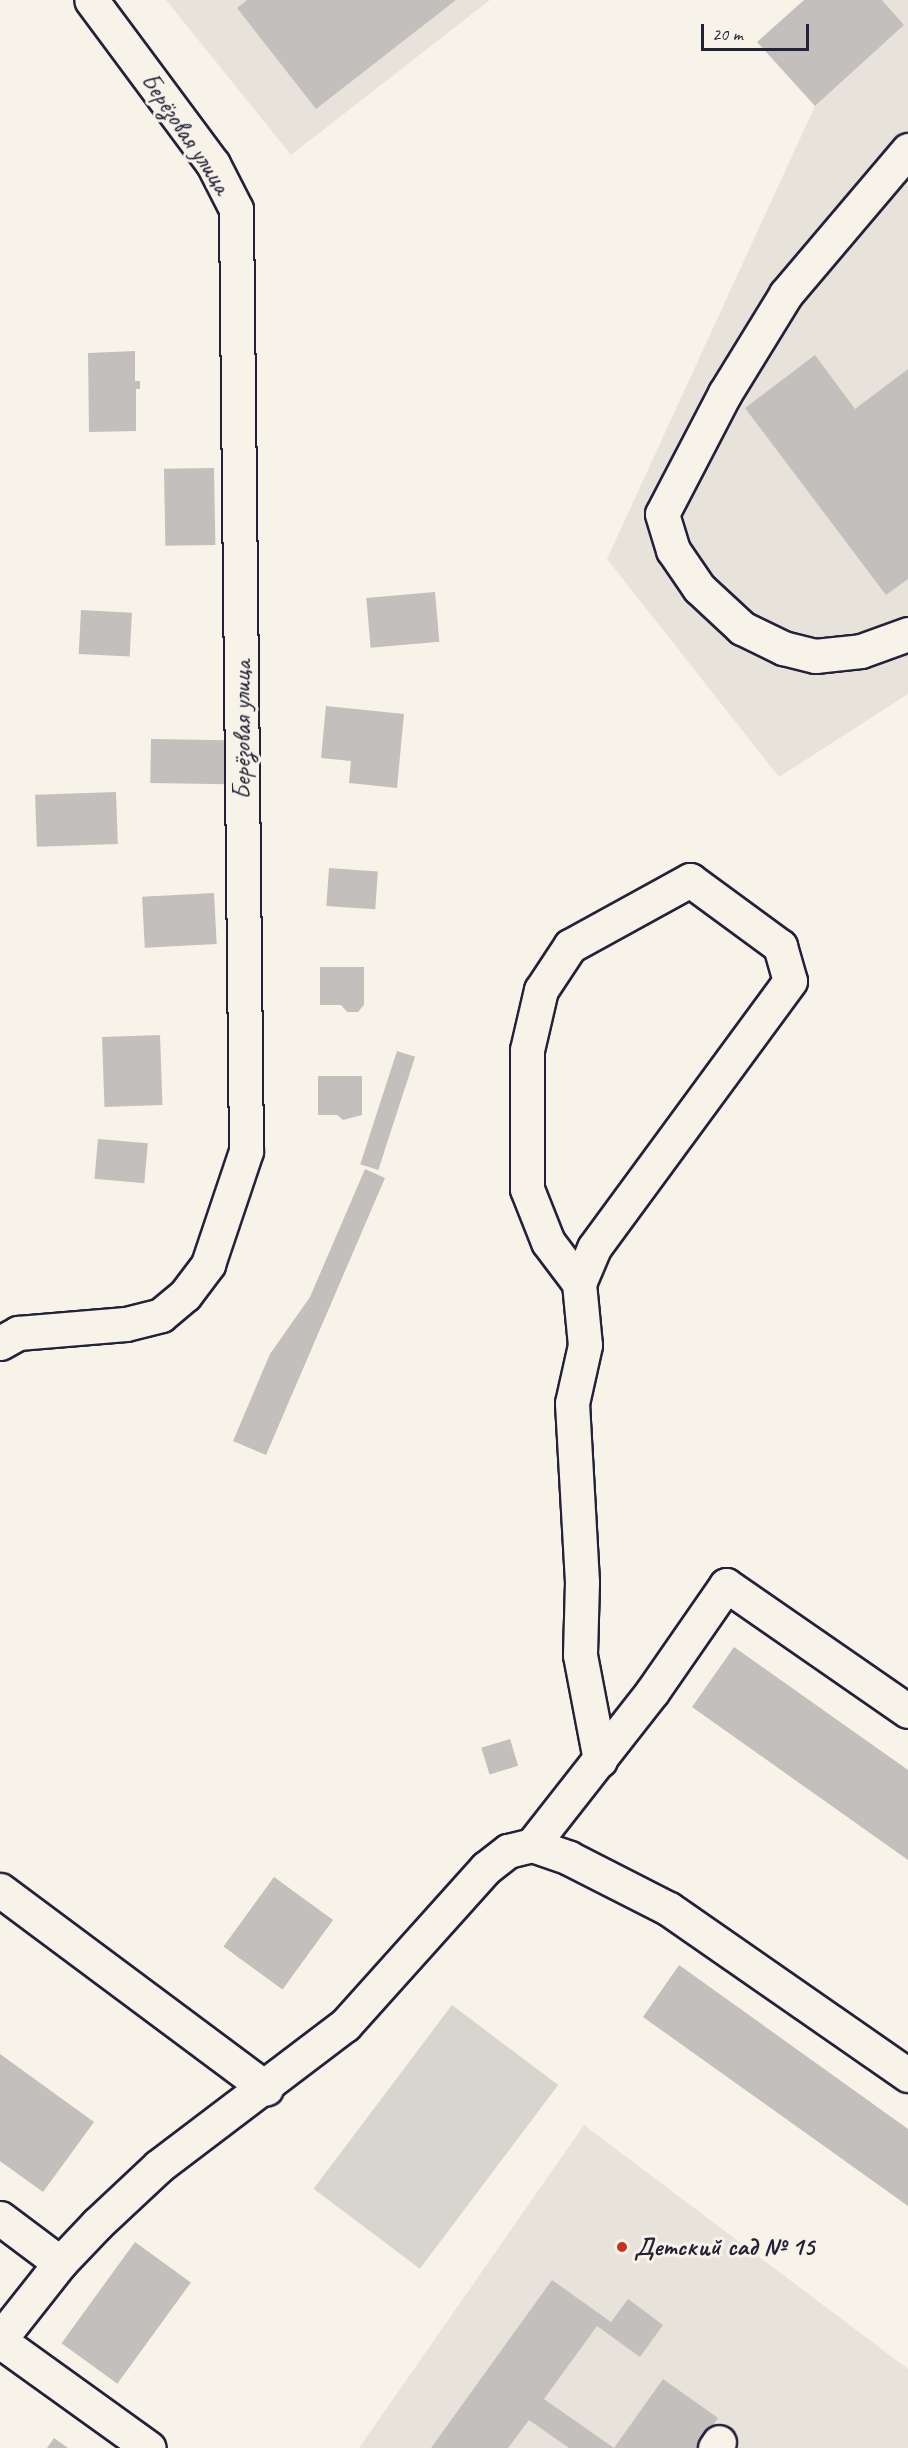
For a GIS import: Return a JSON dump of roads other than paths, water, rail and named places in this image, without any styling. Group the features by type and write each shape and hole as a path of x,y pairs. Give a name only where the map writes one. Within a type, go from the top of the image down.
{"street":[{"name":"Берёзовая улица","path":"0,1343 18,1333 126,1324 161,1315 185,1295 208,1264 246,1151 236,209 213,164 91,0"},
{"path":"908,150 786,294 725,393 662,514 673,550 699,588 742,628 783,648 814,656 861,651 908,634"},
{"path":"579,1283 548,1242 527,1189 527,1050 541,990 570,946 690,880 780,946 790,981 594,1248 579,1283 585,1345 572,1402 582,1582 580,1654 600,1760"},
{"path":"532,1845 600,1760 726,1585 908,1711"},
{"path":"149,2448 0,2340 60,2263 159,2166 266,2088 345,2025 486,1868 508,1851 532,1845 569,1858 669,1909 908,2075"},
{"path":"0,1890 266,2088"},
{"path":"0,2218 60,2263"}],"place":[{"name":"Детский сад № 15","path":"622,2247"}]}
